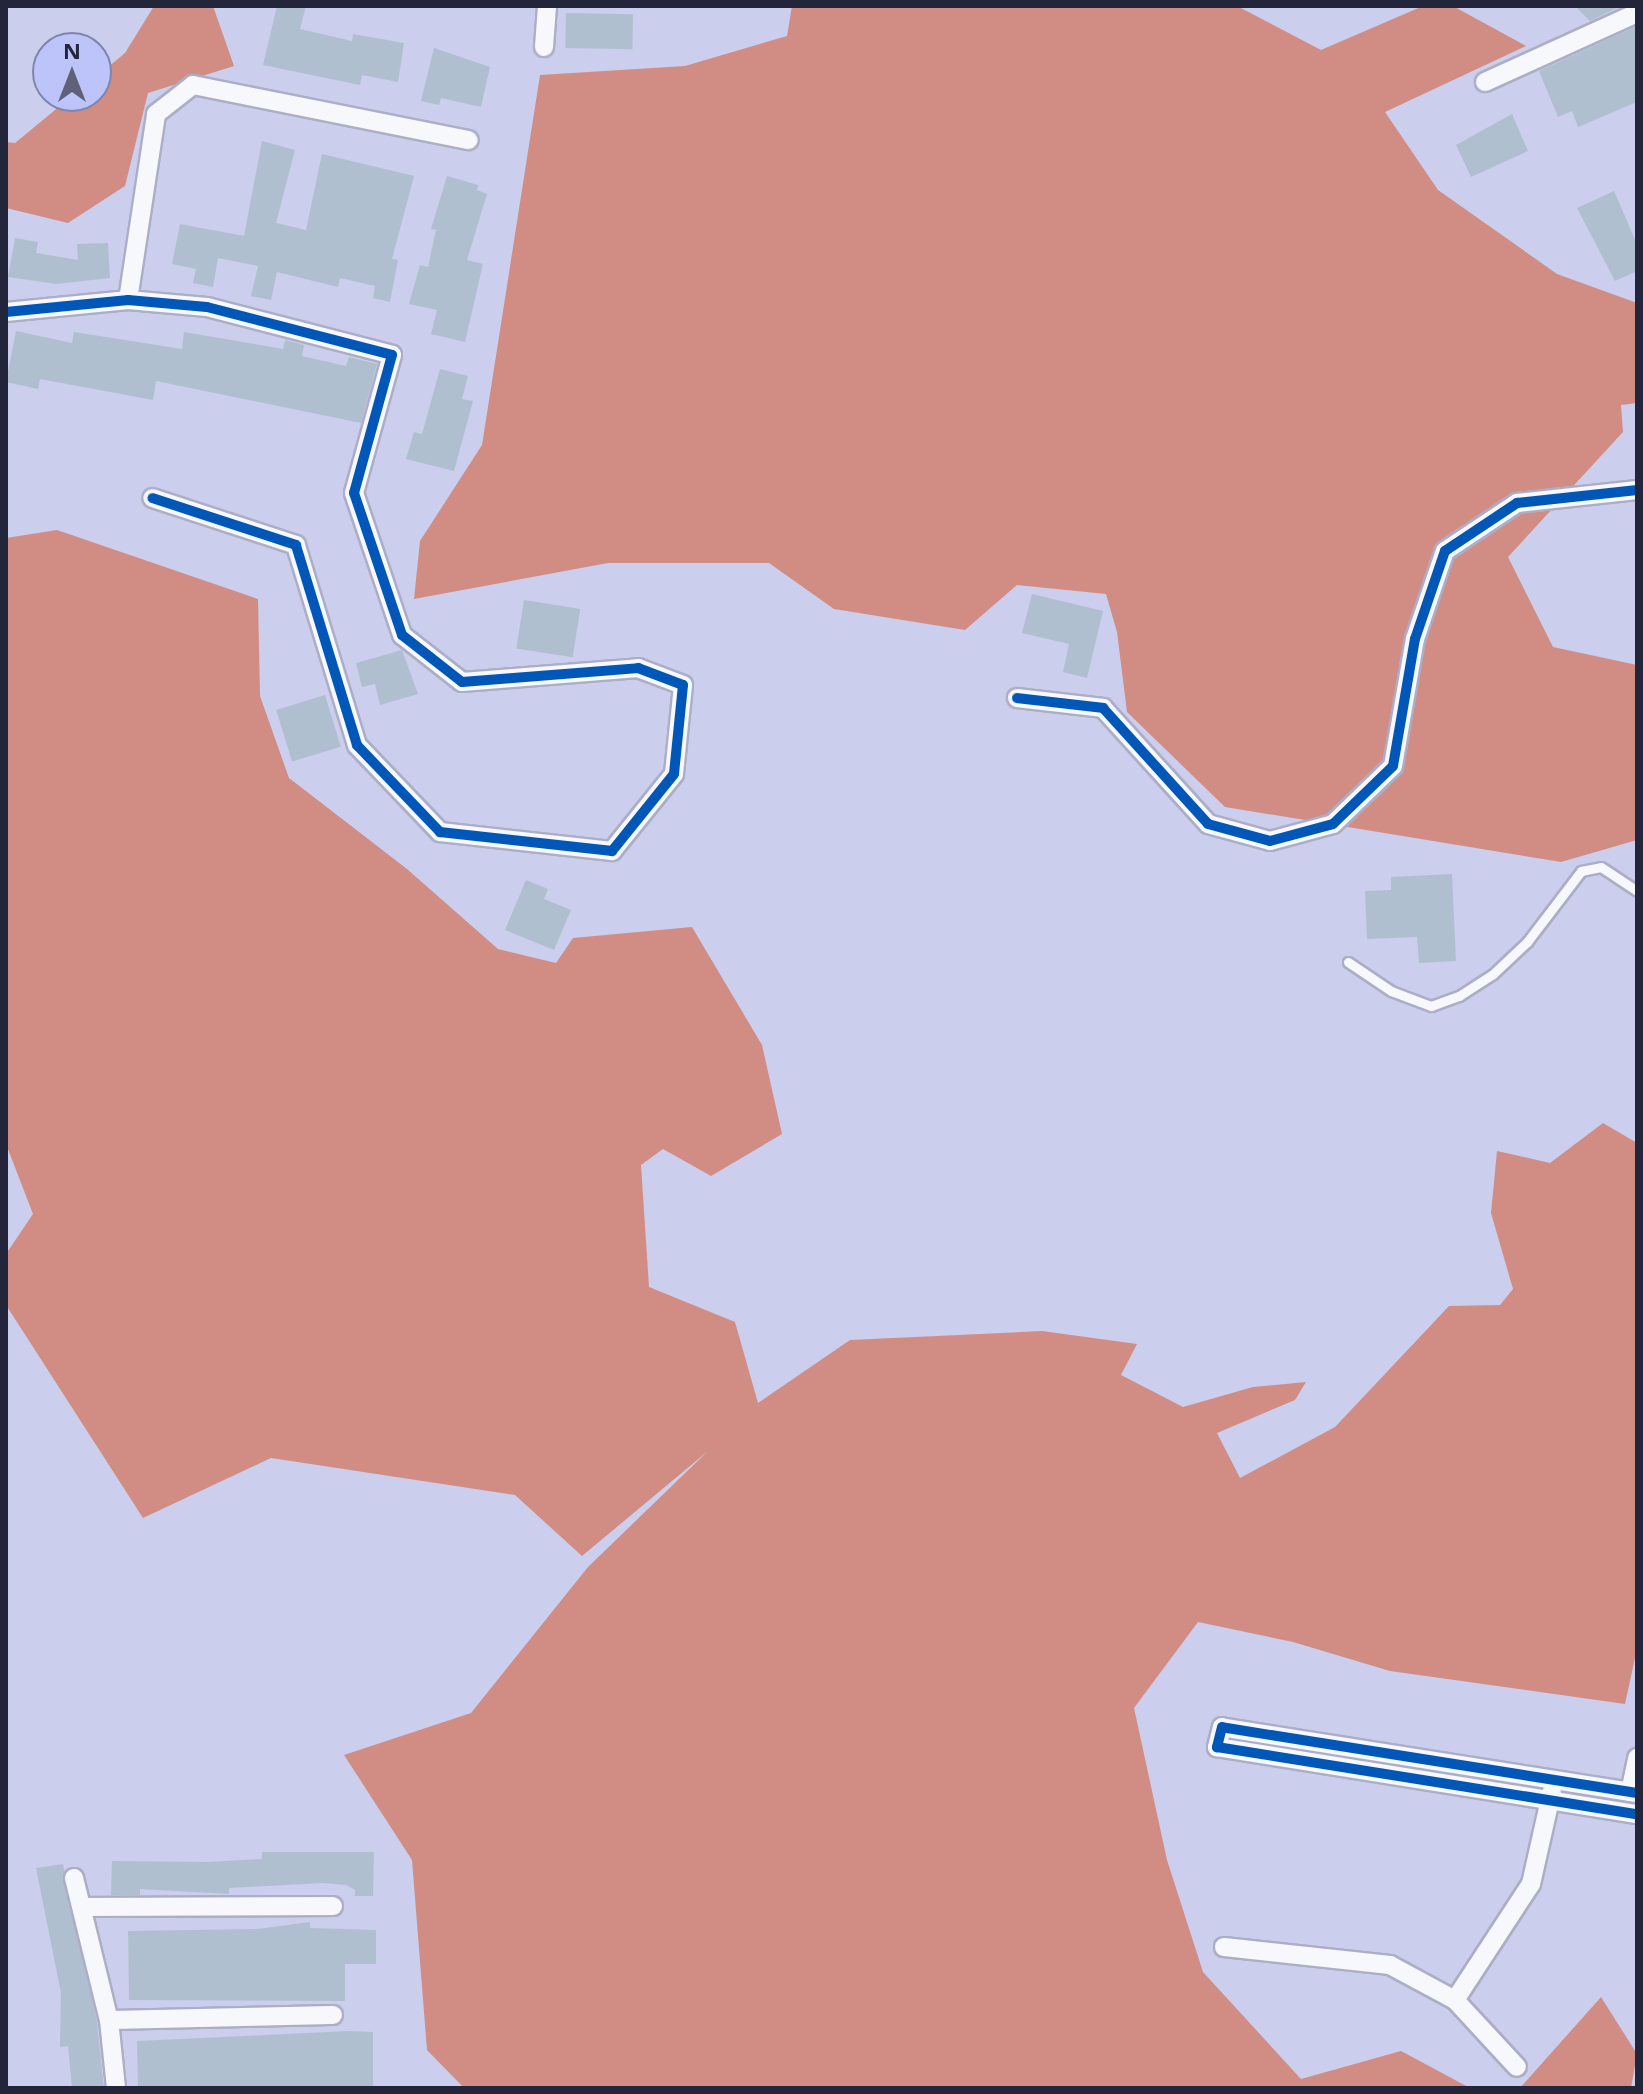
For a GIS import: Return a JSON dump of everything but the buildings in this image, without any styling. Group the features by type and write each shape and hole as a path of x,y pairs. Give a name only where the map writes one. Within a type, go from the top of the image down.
{"street":[{"path":"544,47 547,6"},
{"path":"1485,82 1637,13"},
{"path":"128,300 156,114 193,85 469,140"},
{"path":"6,312 128,300 207,307 392,355 354,493 402,635 462,682 638,668 683,685 674,774 612,851 440,832 357,745 296,545 152,498"},
{"path":"1017,698 1103,708 1208,824 1270,841 1333,824 1393,766 1415,639 1445,551 1517,503 1637,490"},
{"path":"1637,1758 1634,1792 1222,1727 1217,1747 1637,1814"},
{"path":"1455,2000 1531,1884 1555,1779"},
{"path":"74,1878 109,2020 116,2088"},
{"path":"82,1907 333,1906"},
{"path":"1224,1947 1390,1965 1455,2000 1517,2067"},
{"path":"109,2020 333,2015"}],"lane":[{"path":"1348,962 1391,991 1431,1006 1459,996 1493,974 1527,942 1581,871 1601,867 1637,891"}],"shaded area":[{"path":"154,6 213,6 234,66 148,93 125,186 68,223 6,208 6,142 15,143 53,112 112,112 112,64 125,53"},
{"path":"792,6 1237,6 1321,50 1423,6 1453,6 1526,46 1385,112 1438,190 1557,274 1637,303 1637,403 1621,405 1623,432 1508,557 1553,647 1637,665 1637,840 1561,862 1225,807 1127,712 1117,632 1106,594 1017,585 965,630 834,609 769,563 608,563 414,599 420,541 482,445 540,75 685,66 787,36"},
{"path":"57,530 258,599 260,696 289,778 407,869 498,949 556,963 573,938 692,927 762,1045 782,1134 711,1176 663,1149 641,1165 649,1287 735,1322 758,1403 850,1340 1042,1331 1137,1344 1121,1375 1183,1407 1253,1387 1306,1382 1295,1400 1217,1433 1240,1478 1335,1427 1449,1306 1500,1305 1513,1289 1491,1213 1497,1151 1550,1163 1603,1123 1637,1143 1637,1649 1625,1704 1390,1671 1293,1642 1198,1622 1134,1708 1167,1860 1203,1972 1301,2079 1401,2051 1470,2088 464,2088 427,2050 412,1860 344,1755 471,1713 588,1567 708,1451 582,1556 515,1495 271,1458 143,1518 6,1305 6,1254 33,1214 6,1144 6,538"},
{"path":"1601,1997 1637,2054 1631,2088 1520,2088"}],"cycle path":[{"path":"6,312 128,300 207,307 392,355 354,493 402,635 462,682 638,668 683,685 674,774 612,851 440,832 357,745 296,545 152,498"},
{"path":"1017,698 1103,708 1208,824 1270,841 1333,824 1393,766 1415,639 1445,551 1517,503 1637,490"},
{"path":"1637,1793 1222,1727 1217,1747 1637,1814"}]}
